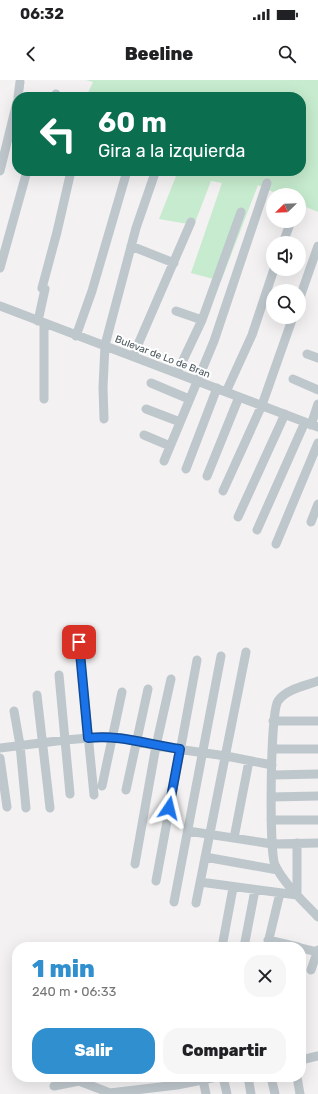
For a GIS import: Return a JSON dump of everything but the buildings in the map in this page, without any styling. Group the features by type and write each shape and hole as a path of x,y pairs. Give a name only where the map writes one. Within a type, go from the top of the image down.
{"street":[{"path":"19,92 20,82"},
{"path":"0,171 12,122"},
{"path":"0,268 26,176"},
{"path":"44,399 41,322 44,289 42,288 70,176"},
{"path":"76,336 92,291 118,196 125,176"},
{"path":"104,419 103,387 105,345 131,246 154,176"},
{"path":"164,461 214,341 267,183"},
{"path":"177,373 202,320 241,212"},
{"path":"133,356 191,222"},
{"path":"131,246 174,263"},
{"path":"305,284 318,246"},
{"path":"226,392 252,335 272,276"},
{"name":"Bulevar de Lo de Bran","path":"0,306 311,424"},
{"path":"176,312 202,320"},
{"path":"223,491 262,405 291,324"},
{"path":"307,354 318,358"},
{"path":"293,379 318,390"},
{"path":"151,383 189,399"},
{"path":"186,469 217,388"},
{"path":"207,476 239,397"},
{"path":"257,530 311,424 318,404"},
{"path":"146,409 180,422"},
{"path":"238,517 285,414"},
{"path":"144,435 170,446"},
{"path":"276,544 318,442"},
{"path":"311,522 318,504"},
{"path":"79,642 94,796"},
{"path":"196,903 211,834 246,652"},
{"path":"174,902 221,656"},
{"path":"156,882 197,660"},
{"path":"58,675 70,794"},
{"path":"135,864 156,746 171,679"},
{"path":"318,681 285,693 277,702 273,721 273,775 271,797 274,864 297,895 318,917"},
{"path":"126,790 148,689"},
{"path":"102,786 122,692"},
{"path":"37,695 50,808"},
{"path":"14,711 20,746 26,808"},
{"path":"273,721 318,721"},
{"path":"0,748 113,736 156,746 226,756 272,765"},
{"path":"272,749 318,749"},
{"path":"0,758 7,807"},
{"path":"234,838 249,761"},
{"path":"273,775 318,774"},
{"path":"271,797 318,796"},
{"path":"272,820 318,820"},
{"path":"188,831 272,844 318,843"},
{"path":"297,895 298,843"},
{"path":"205,857 278,870"},
{"path":"200,882 233,888 297,895"},
{"path":"223,942 233,888"},
{"path":"245,942 255,890"},
{"path":"268,942 280,893"},
{"path":"306,949 318,951 311,970"},
{"path":"306,1059 318,1056"},
{"path":"54,1086 68,1082"},
{"path":"84,1082 109,1094 178,1090 198,1082"},
{"path":"203,1082 206,1094"},
{"path":"225,1082 227,1094"},
{"path":"249,1082 251,1094"},
{"path":"272,1082 274,1094"},
{"path":"298,1082 300,1094"}],"green space":[{"path":"86,80 318,80 318,212 306,207 306,188 266,189 258,185 221,281 191,273 222,183 211,181 194,225 159,219 176,176 306,176 306,92 88,92 93,82"}],"route":[{"path":"79,642 88,738 113,736 156,746 180,749 169,808"}]}
